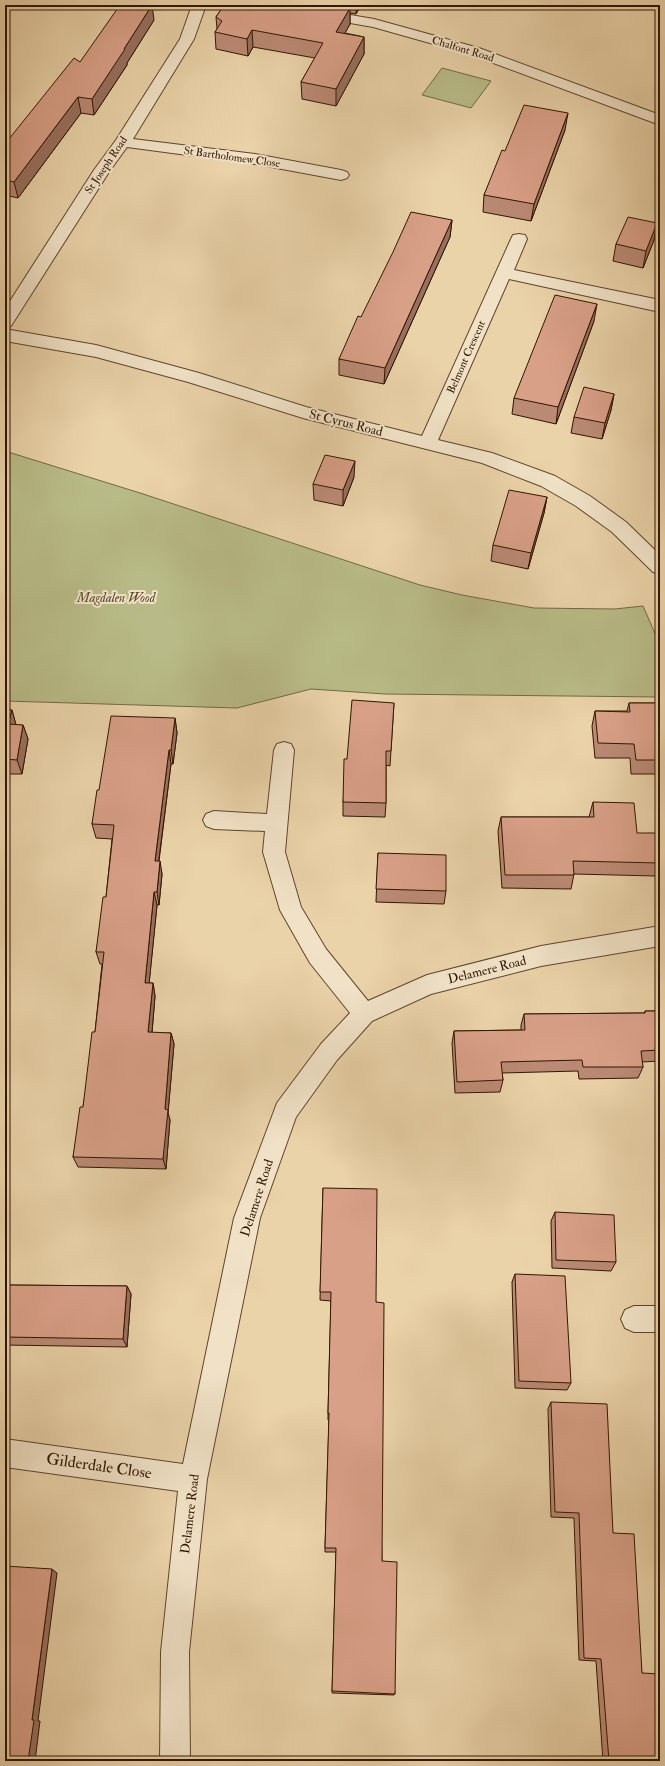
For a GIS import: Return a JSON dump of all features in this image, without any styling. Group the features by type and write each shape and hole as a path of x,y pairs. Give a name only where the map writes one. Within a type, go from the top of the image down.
{"street":[{"name":"St Joseph Road","path":"5,322 102,170 123,142 188,39 199,5"},
{"name":"Chalfont Road","path":"307,11 374,23 474,51 660,120"},
{"name":"St Bartholomew Close","path":"123,142 255,159 341,175"},
{"name":"Belmont Crescent","path":"428,443 519,239"},
{"path":"505,273 660,306"},
{"name":"St Cyrus Road","path":"5,335 96,351 193,377 303,412 486,458 548,481 583,501 619,527 660,567"},
{"path":"284,750 274,852 291,910 318,956 364,1014"},
{"path":"214,820 277,823"},
{"name":"Delamere Road","path":"175,1761 175,1652 193,1479 247,1218 286,1111 328,1052 364,1014 427,985 541,956 660,936"},
{"path":"634,1319 660,1319"},
{"name":"Gilderdale Close","path":"5,1452 193,1479"}],"green space":[{"path":"442,68 491,81 471,108 422,95"},
{"name":"Magdalen Wood","path":"5,451 140,493 420,585 462,595 534,608 615,609 643,606 660,645 660,697 385,694 311,689 237,708 5,701"}],"building":[{"path":"120,5 152,5 92,99 78,97 14,182 5,180 5,144 74,58 80,62"},
{"path":"224,5 336,5 350,8 336,32 364,37 336,89 301,82 323,43 252,30 247,39 215,32 222,21 216,17"},
{"path":"524,105 568,113 534,204 484,195 502,150 505,151"},
{"path":"411,212 452,220 385,368 339,359 358,316 361,317"},
{"path":"628,217 657,223 646,251 616,244"},
{"path":"555,295 597,304 558,407 514,398"},
{"path":"584,387 614,394 605,423 574,417"},
{"path":"325,455 355,461 343,490 313,484"},
{"path":"509,490 547,497 531,553 493,545"},
{"path":"352,700 394,703 391,751 386,751 386,803 343,802 344,759 347,759"},
{"path":"629,703 660,703 660,760 636,760 634,744 598,743 595,711 630,712"},
{"path":"5,710 12,710 8,724 23,725 17,760 5,759"},
{"path":"111,716 175,718 171,750 169,750 155,861 160,861 157,892 154,892 145,983 153,983 148,1032 171,1033 165,1109 168,1110 163,1159 73,1157 80,1107 83,1107 92,1032 95,1032 104,952 96,952 103,897 106,897 114,825 92,824"},
{"path":"593,802 634,803 637,833 657,833 659,863 573,861 574,875 505,875 501,817 594,817"},
{"path":"378,853 446,855 446,891 376,889"},
{"path":"645,1011 660,1011 660,1050 641,1051 643,1067 583,1067 582,1060 501,1062 503,1080 457,1082 454,1031 525,1030 524,1014 645,1013"},
{"path":"323,1188 377,1189 376,1302 384,1303 382,1561 397,1562 395,1694 332,1691 336,1548 325,1548 331,1292 320,1292"},
{"path":"555,1212 614,1215 616,1262 556,1260"},
{"path":"515,1274 565,1276 571,1383 519,1381"},
{"path":"5,1285 127,1286 123,1339 5,1337"},
{"path":"551,1402 607,1404 613,1533 634,1534 642,1673 660,1674 660,1761 609,1761 601,1659 584,1658 579,1513 555,1512"},
{"path":"5,1566 52,1569 28,1761 5,1761"}]}
